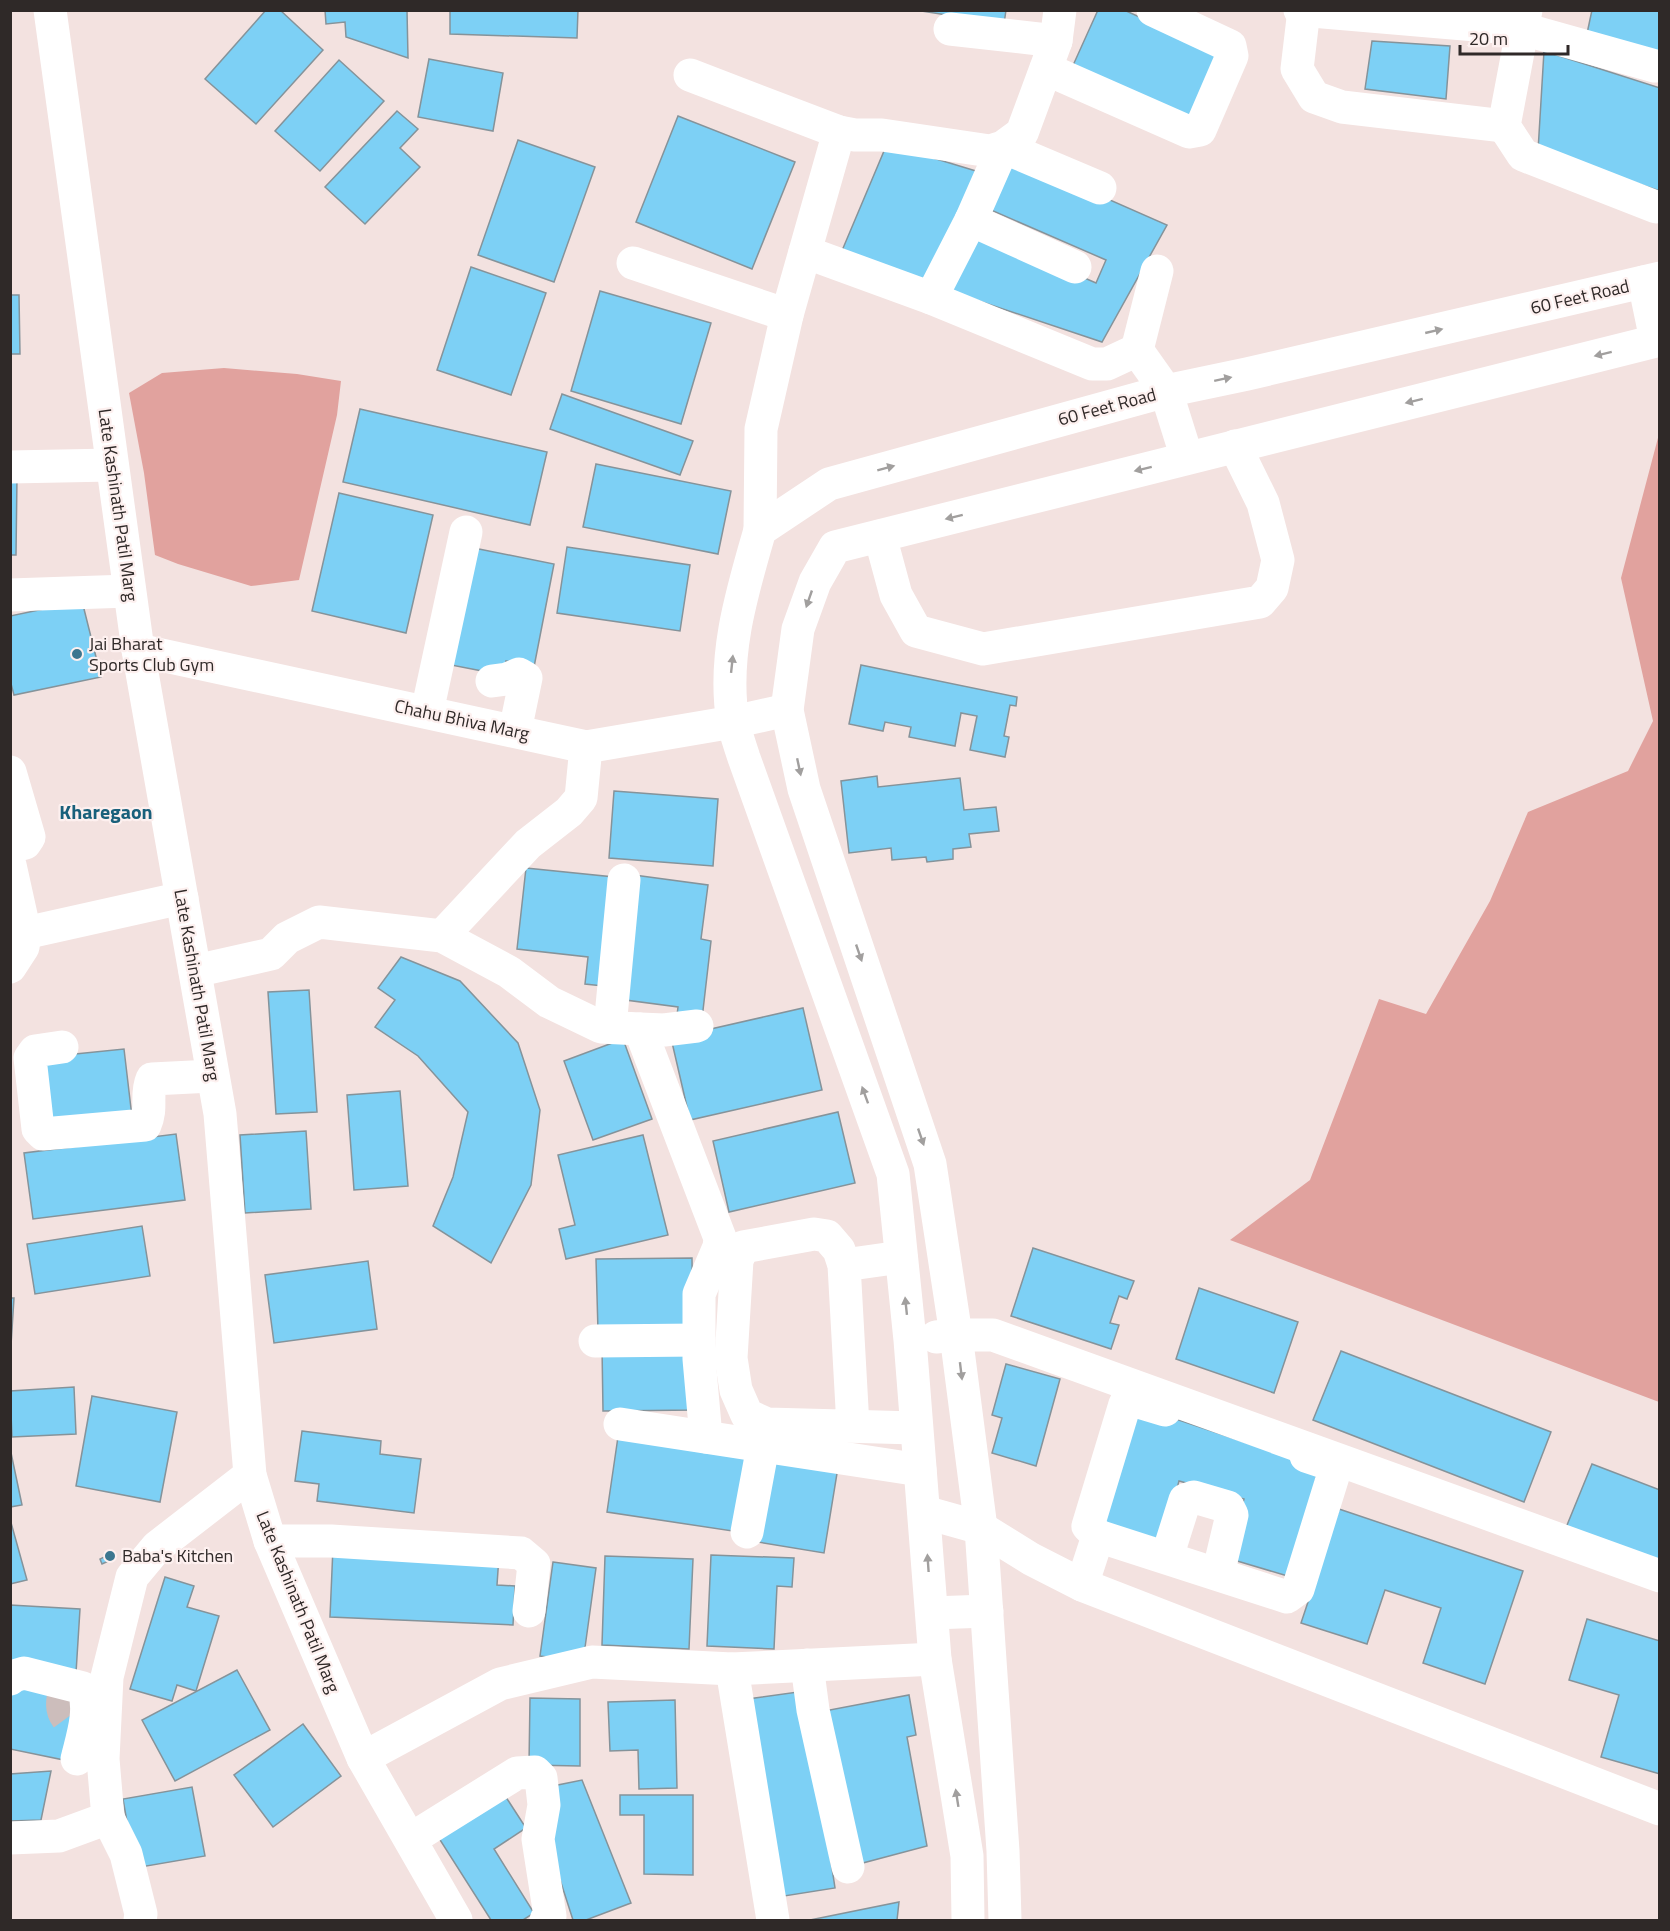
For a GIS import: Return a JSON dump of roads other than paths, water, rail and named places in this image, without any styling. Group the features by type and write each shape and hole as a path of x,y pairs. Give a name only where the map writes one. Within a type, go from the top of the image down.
{"street":[{"name":"Late Kashinath Patil Marg","path":"50,10 138,650 220,1114 250,1475 270,1541 363,1758 456,1920"},
{"path":"950,29 1054,40 1189,132 1200,130 1233,56 1230,46 1153,10"},
{"path":"1504,126 1342,107 1314,97 1297,69 1303,11 1525,20 1655,66"},
{"path":"1525,20 1504,126 1523,155 1656,207"},
{"path":"690,75 839,132 855,135 882,135 990,150 1003,147 1022,133 1054,40"},
{"path":"839,132 787,315 760,429 760,530 738,609 730,681 734,722 744,758 893,1174 902,1257 935,1659 967,1856 968,1906 1004,1905 981,1528 956,1335 930,1164 804,789 787,710 798,629 814,582 835,547 1658,340 1652,280"},
{"path":"1003,147 1100,188"},
{"path":"931,298 1003,147"},
{"path":"970,220 1076,267"},
{"path":"805,252 931,298 1092,364 1107,364 1137,350"},
{"path":"633,262 787,315"},
{"path":"1157,271 1137,350 1166,391 1187,458"},
{"name":"60 Feet Road","path":"760,530 829,483 1166,391 1652,280"},
{"path":"880,536 896,595 916,631 983,650 1260,603 1272,588 1278,560 1263,503 1235,446"},
{"path":"10,468 112,465"},
{"path":"427,712 466,532"},
{"path":"10,595 129,591"},
{"name":"Chahu Bhiva Marg","path":"138,650 586,747 734,722 787,710"},
{"path":"492,681 507,679 519,674 526,678 515,731"},
{"path":"441,936 528,844 568,812 581,798 586,747"},
{"path":"10,772 28,837 26,843 10,846"},
{"path":"10,865 25,933 23,947 10,968"},
{"path":"624,879 625,1028 720,1238 719,1247 699,1294 699,1340 706,1437"},
{"path":"25,933 182,898"},
{"path":"195,971 271,954 287,938 319,922 441,936 509,972 549,1002 601,1027 664,1030 698,1026"},
{"path":"62,1047 35,1051 30,1058 38,1129 44,1134 145,1125 150,1114 149,1086 152,1079 212,1076"},
{"path":"853,1426 844,1265 839,1250 827,1236 814,1234 743,1247 737,1260 731,1358 736,1390 747,1415 767,1424 916,1428"},
{"path":"844,1265 902,1257"},
{"path":"909,1340 956,1335 993,1335 1659,1576"},
{"path":"595,1341 699,1340"},
{"path":"1135,1401 1327,1463 1334,1473 1298,1589 1287,1597 1167,1557 1098,1536 1088,1526 1125,1404 1135,1401"},
{"path":"620,1424 920,1470"},
{"path":"747,1532 763,1446"},
{"path":"85,1740 107,1677 132,1577 157,1547 250,1475"},
{"path":"1167,1557 1185,1500 1194,1497 1228,1508 1232,1515 1218,1574"},
{"path":"924,1512 981,1528 1031,1559 1082,1585 1659,1809"},
{"path":"1082,1585 1098,1536"},
{"path":"270,1541 331,1541 521,1553 534,1564 529,1611"},
{"path":"932,1613 987,1611"},
{"path":"363,1758 500,1684 592,1662 732,1669 935,1659"},
{"path":"807,1665 813,1710 848,1867"},
{"path":"732,1669 773,1920"},
{"path":"10,1679 24,1673 84,1688 87,1696 85,1740 103,1759 108,1818 126,1854 141,1914 140,1920"},
{"path":"411,1839 517,1773 535,1772 541,1778 544,1805 538,1839 550,1916 546,1920"},
{"path":"10,1838 59,1836 108,1818"}],"tunnel":[{"path":"65,1686 63,1710 77,1728"}],"place":[{"name":"Jai Bharat Sports Club Gym","path":"77,654"},
{"name":"Baba's Kitchen","path":"110,1556"}],"district":[{"name":"Kharegaon","path":"106,812"}]}
